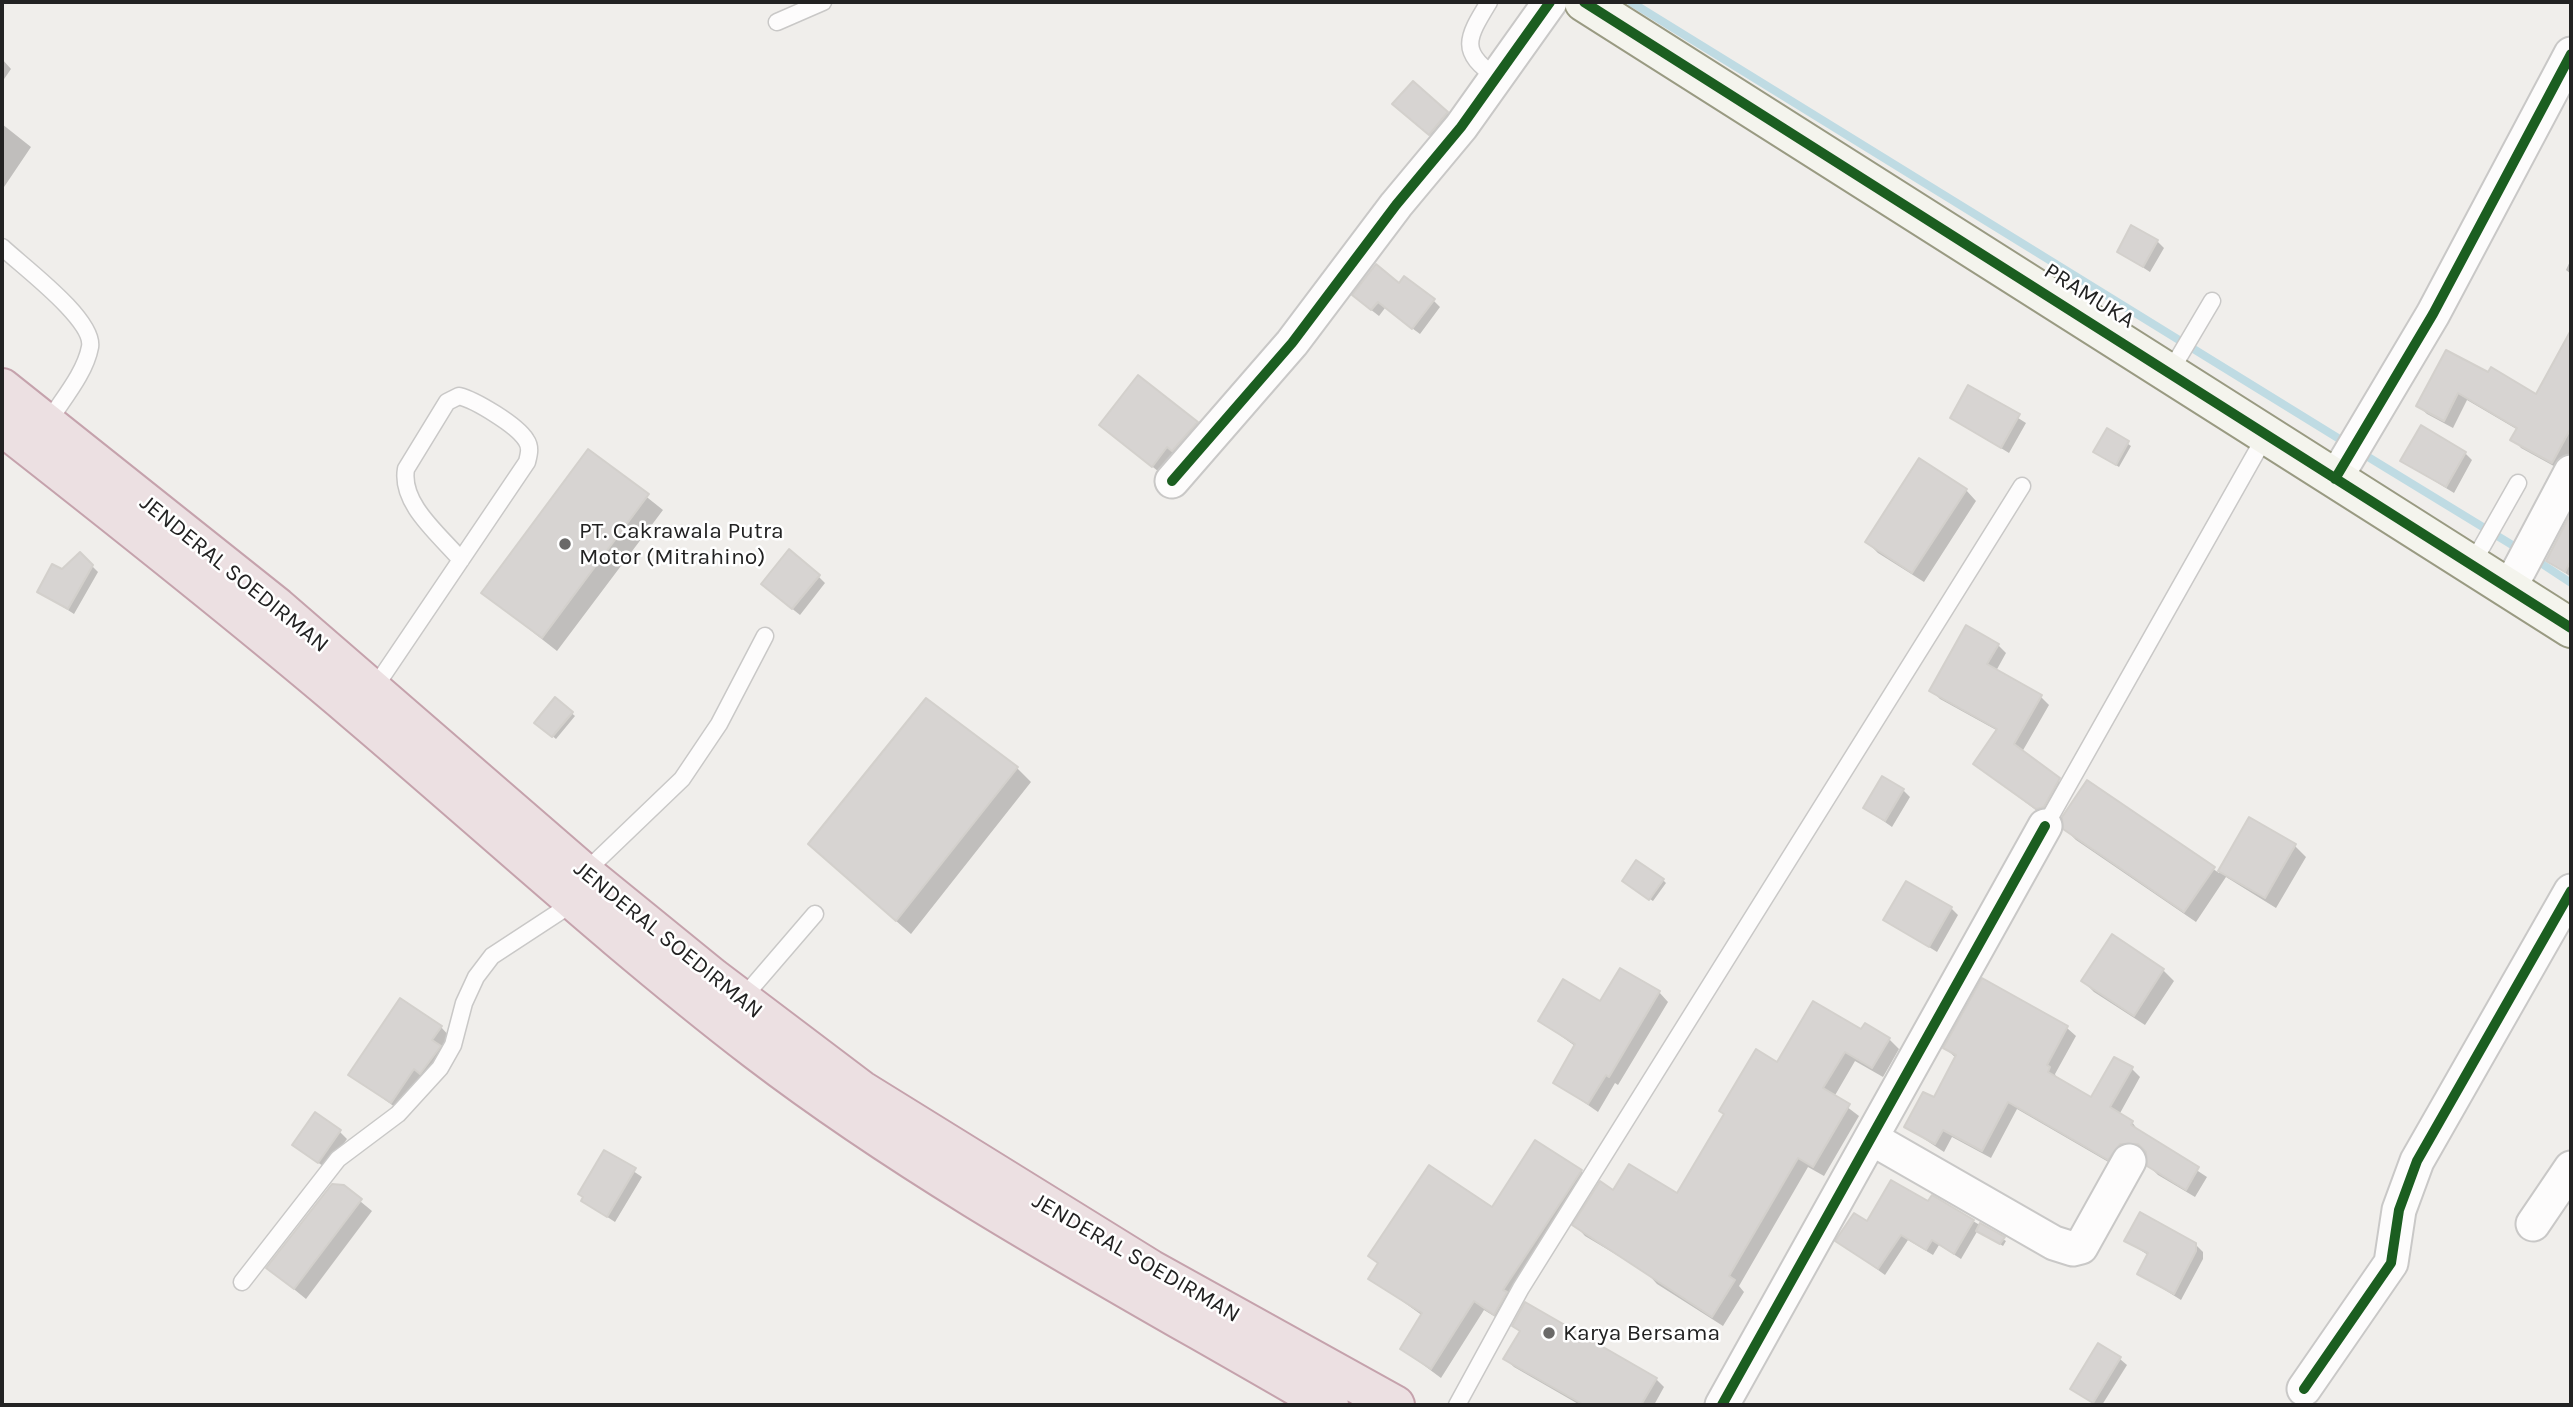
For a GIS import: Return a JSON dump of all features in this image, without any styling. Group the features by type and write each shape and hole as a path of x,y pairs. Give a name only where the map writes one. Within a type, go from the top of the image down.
{"highway":[{"name":"JENDERAL SOEDIRMAN","path":"2,388 277,607 373,690 748,1044 844,1114 1135,1294 1329,1405"},
{"name":"JENDERAL SOEDIRMAN","path":"2,426 580,887 741,1000 862,1090 938,1140 1150,1269 1395,1405"}],"street":[{"path":"1172,481 1292,343 1396,205 1498,78 1550,2"},
{"name":"PRAMUKA","path":"1584,2 2175,363 2266,435 2339,473 2477,555 2522,567 2571,628"},
{"path":"2339,473 2433,314 2571,54"},
{"path":"2522,567 2571,472"},
{"path":"1723,1405 2045,825"},
{"path":"2304,1389 2385,1274 2394,1250 2405,1188 2417,1161 2571,891"},
{"path":"1871,1138 2054,1242 2073,1249 2081,1247 2129,1161"},
{"path":"2533,1224 2571,1168"}],"lane":[{"path":"777,22 823,2"},
{"path":"1489,2 1469,34 1469,48 1478,65 1498,78"},
{"path":"2,247 82,320 91,344 86,361 47,424"},
{"path":"2175,363 2212,301"},
{"path":"373,690 461,560 527,462 530,449 526,438 474,400 459,396 447,402 406,469 404,481 414,505 461,560"},
{"path":"2045,825 2266,435"},
{"path":"2477,555 2518,483"},
{"path":"1457,1405 1521,1288 2022,486"},
{"path":"242,1282 338,1159 398,1114 440,1068 453,1045 464,1003 492,956 580,887 682,779 719,724 765,636"},
{"path":"741,1000 815,914"}],"building":[{"path":"1413,81 1448,112 1429,135 1392,104"},
{"path":"2131,225 2158,240 2143,267 2117,252"},
{"path":"1376,264 1399,283 1404,276 1435,299 1412,329 1378,302 1371,310 1352,295"},
{"path":"2571,330 2571,428 2552,463 2510,440 2517,428 2458,393 2444,421 2416,406 2446,350 2488,372 2491,367 2536,394"},
{"path":"1138,375 1198,422 1172,451 1167,447 1152,467 1099,425"},
{"path":"1968,385 2020,414 2001,448 1950,418"},
{"path":"2421,425 2466,452 2446,487 2400,461"},
{"path":"2107,428 2129,441 2116,465 2093,452"},
{"name":"PT. Cakrawala Putra Motor (Mitrahino)","path":"588,449 649,494 542,638 481,593"},
{"path":"1919,458 1967,489 1912,573 1865,542"},
{"path":"2571,513 2571,560 2565,572 2546,561"},
{"path":"789,549 820,575 792,609 761,584"},
{"path":"80,552 93,565 68,609 37,592 52,564 62,569"},
{"path":"1966,625 1999,644 1987,664 2042,695 2014,744 2060,778 2044,807 2036,809 1973,764 1997,729 1929,691"},
{"path":"555,697 573,712 552,737 534,723"},
{"path":"926,698 1018,767 896,921 808,844"},
{"path":"1882,776 1904,789 1885,821 1863,808"},
{"path":"2087,780 2215,867 2184,912 2063,829 2062,817"},
{"path":"2249,817 2296,844 2265,898 2218,871"},
{"path":"1636,860 1664,879 1649,900 1622,881"},
{"path":"1906,881 1952,907 1929,947 1883,920"},
{"path":"2112,934 2164,969 2134,1016 2081,981"},
{"path":"1620,968 1660,991 1609,1077 1606,1075 1588,1104 1553,1083 1575,1044 1538,1021 1563,979 1600,1001"},
{"path":"1982,978 2068,1026 2047,1065 2050,1067 2048,1072 2091,1097 2114,1057 2133,1067 2110,1107 2133,1121 2131,1125 2199,1167 2186,1190 2147,1166 2146,1152 2138,1144 2120,1144 2108,1160 2008,1102 1982,1151 1943,1130 1935,1144 1904,1127 1923,1092 1934,1097 1956,1055 1943,1048"},
{"path":"400,998 442,1026 432,1040 441,1046 420,1074 414,1069 391,1103 348,1075"},
{"path":"1813,1001 1861,1029 1865,1023 1890,1038 1872,1068 1845,1052 1823,1088 1850,1104 1813,1167 1798,1158 1729,1276 1735,1280 1712,1317 1572,1225 1600,1181 1613,1190 1629,1164 1677,1193 1724,1114 1719,1111 1756,1049 1777,1062"},
{"path":"315,1112 341,1130 318,1163 292,1145"},
{"path":"1535,1140 1582,1170 1503,1290 1507,1292 1494,1315 1474,1301 1431,1369 1400,1349 1422,1313 1368,1279 1378,1263 1368,1256 1429,1165 1492,1207"},
{"path":"604,1150 636,1168 607,1217 581,1201 583,1197 578,1194"},
{"path":"1891,1180 1928,1201 1932,1195 1974,1220 1954,1254 1932,1240 1926,1250 1901,1235 1878,1269 1835,1241 1854,1213 1867,1221"},
{"path":"332,1184 344,1185 362,1199 294,1289 266,1268"},
{"path":"2140,1212 2196,1243 2196,1251 2174,1294 2137,1274 2148,1253 2124,1241"},
{"path":"1980,1223 2005,1237 2000,1244 1976,1231"},
{"name":"Karya Bersama","path":"1525,1302 1657,1378 1641,1405 1584,1405 1503,1359 1520,1331 1512,1326"},
{"path":"2098,1343 2121,1357 2093,1403 2070,1389"}],"waterway":[{"path":"1631,2 2346,443"},
{"path":"2360,452 2522,551"},
{"path":"2533,558 2571,583"}],"cycle path":[{"path":"1172,481 1292,343 1396,205 1461,127 1550,2"},
{"path":"1584,2 2571,628"},
{"path":"2335,479 2433,314 2571,54"},
{"path":"1722,1405 2045,826"},
{"path":"2304,1389 2391,1263 2399,1210 2417,1161 2571,891"}],"place":[{"name":"PT. Cakrawala Putra Motor (Mitrahino)","path":"565,544"},
{"name":"Karya Bersama","path":"1549,1333"}]}
